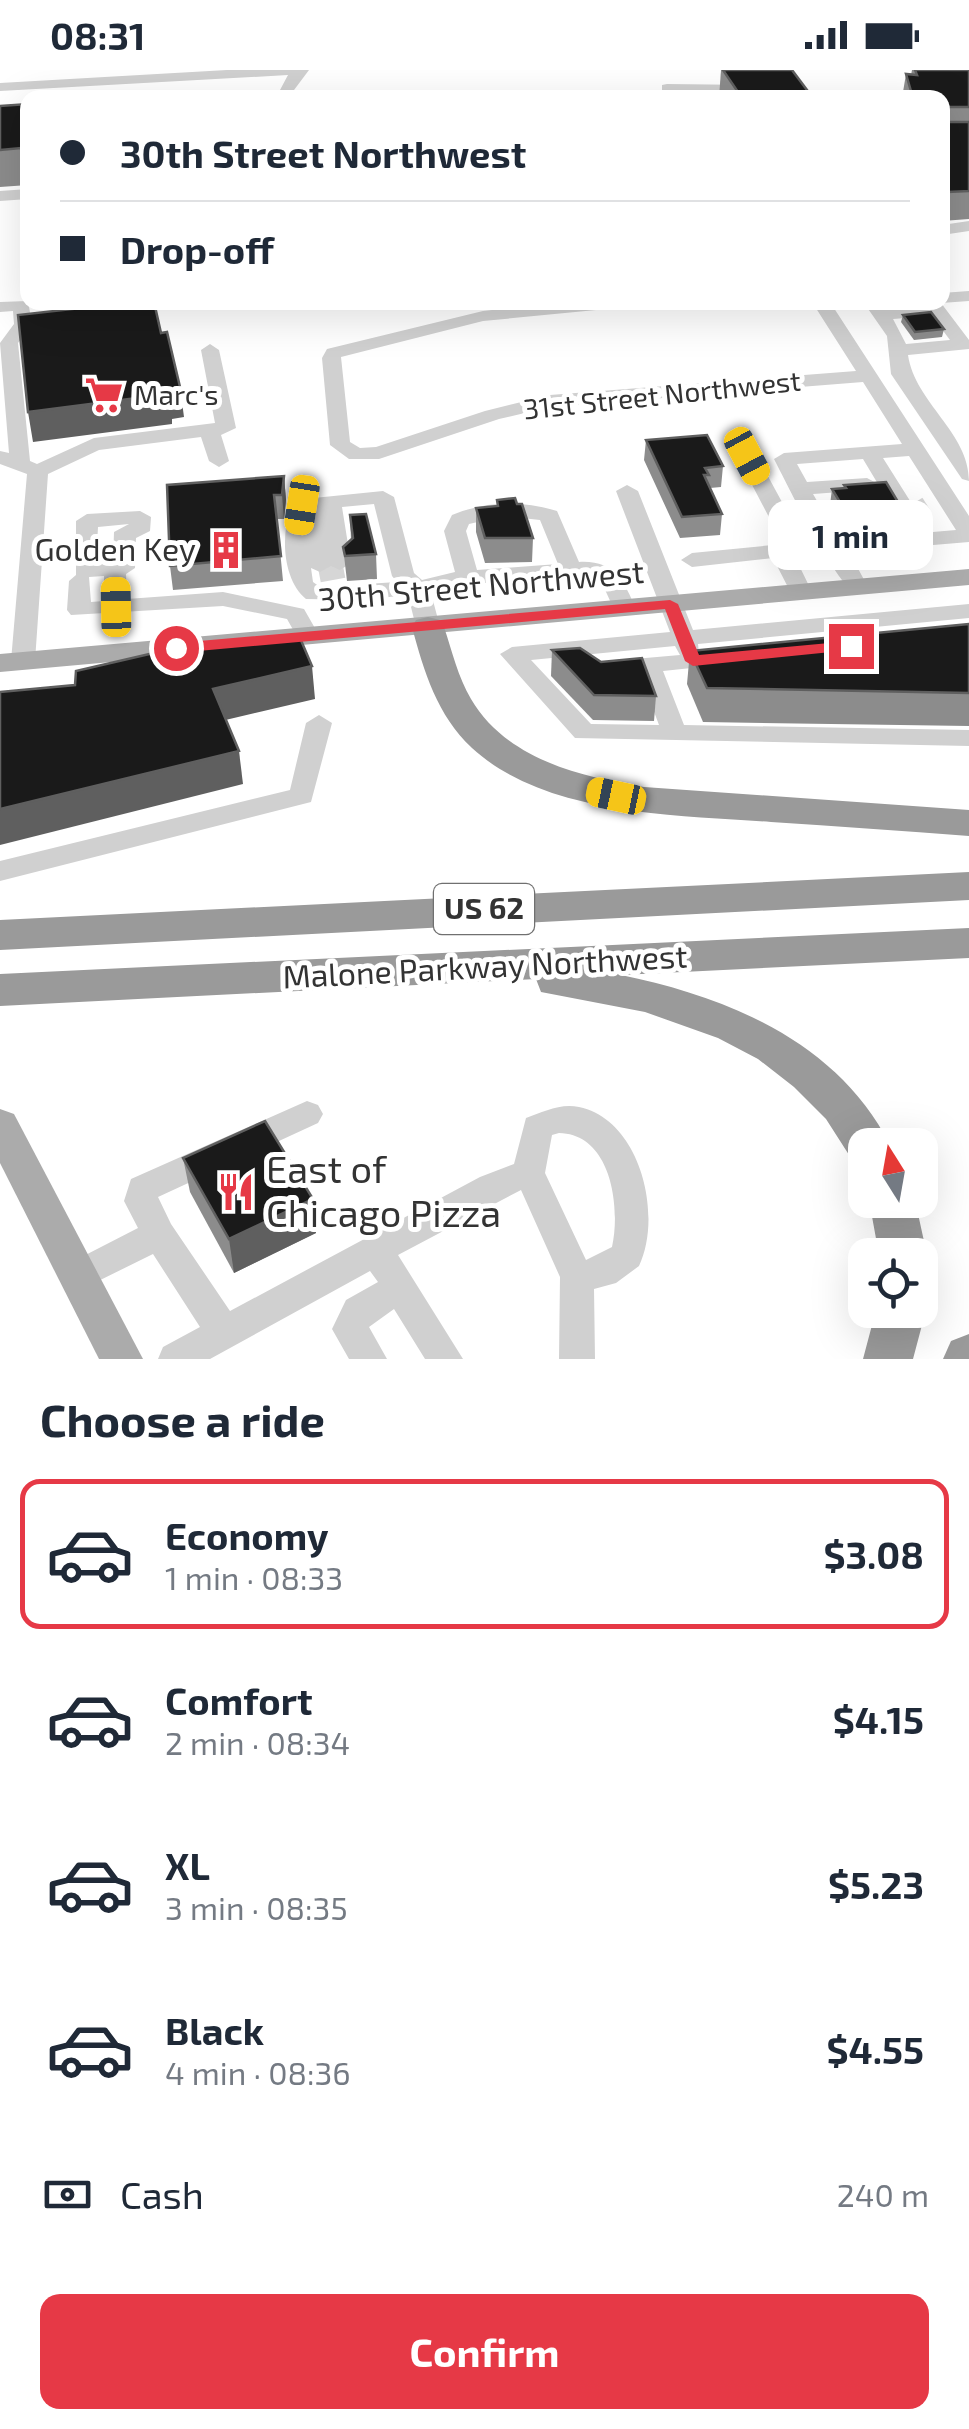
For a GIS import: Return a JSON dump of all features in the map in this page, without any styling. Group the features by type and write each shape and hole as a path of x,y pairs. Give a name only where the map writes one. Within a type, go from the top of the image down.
{"highway":[{"path":"428,626 460,712 495,746 546,776 590,791 661,802 969,823"},
{"name":"Malone Parkway Northwest","path":"0,936 969,886"},
{"name":"Malone Parkway Northwest","path":"0,990 969,943"},
{"path":"421,970 580,983 632,991 697,1010 748,1033 802,1070 855,1128"},
{"path":"888,1359 896,1328"}],"main road":[{"name":"30th Street Northwest","path":"8,664 969,577"},
{"path":"0,1125 120,1359"}],"street":[{"path":"0,86 35,77 300,70"},
{"path":"8,664 19,464 9,343 23,324 22,310"},
{"name":"31st Street Northwest","path":"550,310 472,318 334,353 331,358 336,420 344,452 356,456 379,453 492,415 550,401 868,376"},
{"path":"873,317 940,317 963,346 873,317"},
{"path":"835,547 969,534 868,376 873,317"},
{"path":"873,317 900,374 969,475"},
{"path":"19,464 94,444 226,428 210,350"},
{"path":"209,430 219,461"},
{"path":"857,587 835,547 826,539 784,459 914,449"},
{"path":"869,452 922,539"},
{"path":"692,560 797,550 747,456"},
{"path":"800,490 866,484"},
{"path":"627,491 688,649"},
{"path":"316,504 383,497 403,576 418,588 428,626"},
{"path":"316,504 296,541 302,584 314,594 333,580 418,588 468,578 591,568 606,573 624,608"},
{"path":"316,504 333,580"},
{"path":"468,578 456,526 466,516 506,512 532,510 549,516 571,569"},
{"path":"780,552 801,592"},
{"path":"115,569 116,607"},
{"path":"80,582 79,610 224,598 296,614 308,637"},
{"path":"584,647 592,670 649,665 688,649 969,610"},
{"path":"969,634 688,649 584,647 512,654 584,732 969,738"},
{"path":"649,665 675,734"},
{"path":"0,871 302,796 319,723"},
{"path":"224,1333 159,1234 141,1200 143,1189 307,1114"},
{"path":"577,1277 604,1272 626,1255 634,1220 621,1166 606,1137 579,1116 556,1117 537,1127 529,1172 577,1277 577,1359"},
{"path":"176,1359 492,1186 529,1172"},
{"path":"78,1276 159,1234"},
{"path":"376,1250 445,1359"},
{"path":"370,1359 350,1329 358,1311 400,1288"}],"building":[{"path":"723,70 792,70 807,90 737,90"},
{"path":"915,70 969,70 969,107 950,107 950,90 911,90 906,74 917,75"},
{"path":"20,105 20,148 0,150 0,106"},
{"path":"950,122 969,122 969,191 950,192"},
{"name":"Marc's","path":"63,310 156,310 161,333 167,332 180,387 167,389 168,394 28,412 18,315"},
{"path":"931,312 944,329 915,332 903,315"},
{"path":"707,435 723,466 705,468 709,475 704,475 722,514 682,517 646,440"},
{"name":"Golden Key","path":"284,476 282,495 274,495 281,556 170,566 167,485"},
{"path":"886,482 901,507 846,512 832,489 846,488 844,485"},
{"path":"515,498 517,504 522,504 533,538 485,538 476,508 498,506 497,500"},
{"path":"366,514 376,554 345,556 343,547 353,538 350,515"},
{"path":"969,624 969,693 707,688 690,651"},
{"path":"300,638 312,666 213,689 239,751 0,809 0,692 75,685 76,671 171,649"},
{"path":"580,648 601,662 642,658 656,696 594,695 552,650"},
{"path":"265,1121 313,1199 229,1239 183,1158"}],"tunnel":[{"path":"914,503 921,514"},
{"path":"330,564 333,580"}],"place":[{"name":"Marc's","path":"104,395"},
{"name":"Golden Key","path":"226,550"},
{"name":"East of Chicago Pizza","path":"236,1192"}],"route":[{"path":"176,648 670,604 693,661 851,646"}]}
